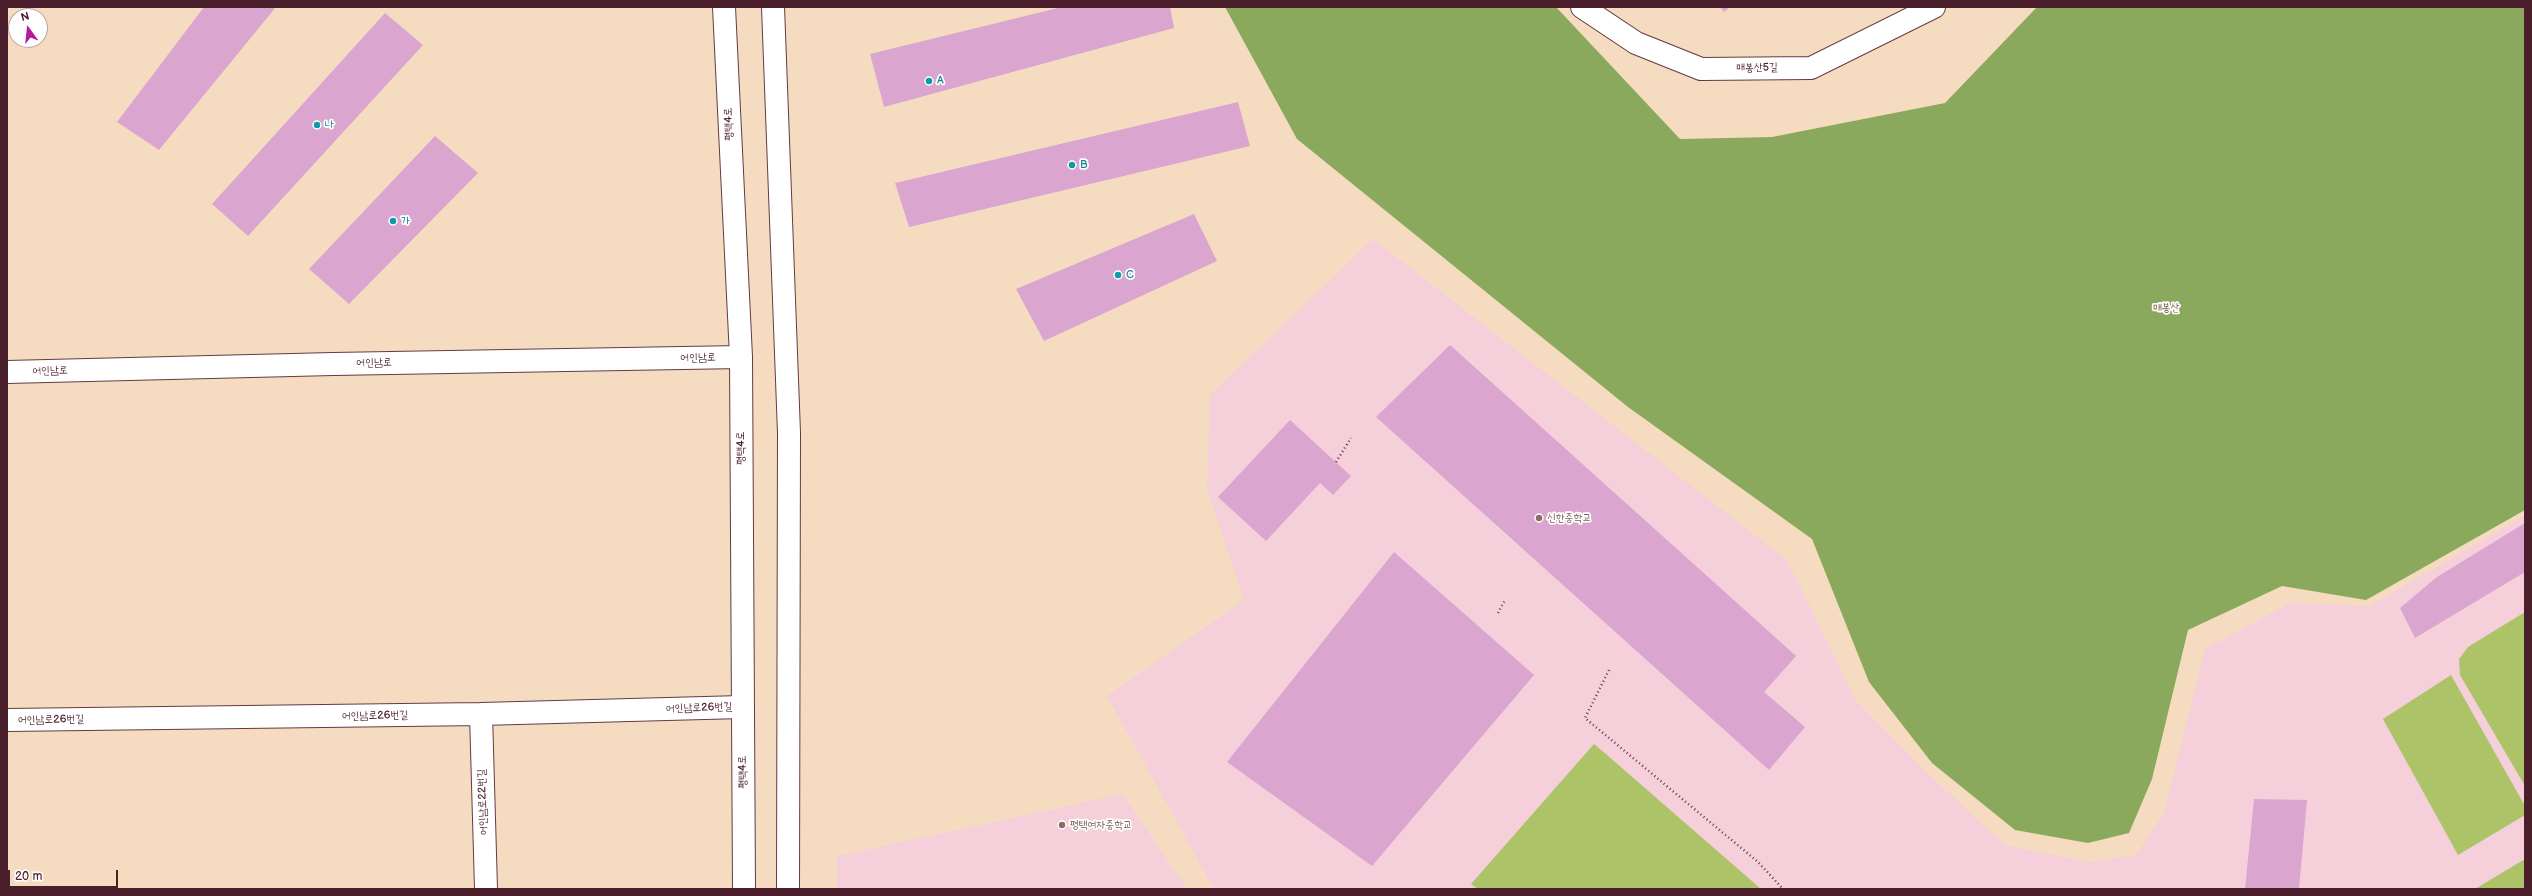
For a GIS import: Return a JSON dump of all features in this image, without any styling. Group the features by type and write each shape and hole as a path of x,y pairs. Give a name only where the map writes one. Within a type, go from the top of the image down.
{"street":[{"name":"평택4로","path":"724,7 741,357 744,889"},
{"path":"773,7 789,433 788,889"},
{"name":"매봉산5길","path":"1582,7 1636,43 1701,69 1811,68 1934,7"},
{"name":"어인남로","path":"7,372 333,364 741,357"},
{"name":"어인남로26번길","path":"7,720 481,714 742,707"},
{"name":"어인남로22번길","path":"481,714 486,889"}],"path":[{"path":"1336,462 1351,438"},
{"path":"1498,613 1505,600"},
{"path":"1610,670 1585,718 1758,862 1783,889"}],"shaded area":[{"path":"1373,239 1787,560 1856,700 1920,766 2005,845 2089,862 2136,855 2164,813 2205,649 2290,603 2370,606 2525,515 2525,889 1214,889 1107,696 1244,600 1207,488 1210,395"},
{"name":"평택여자중학교","path":"1123,794 1187,889 837,889 837,856"}],"green space":[{"name":"매봉산","path":"1225,7 1556,7 1680,139 1772,137 1945,103 2037,7 2525,7 2525,510 2366,600 2282,586 2188,630 2152,779 2129,833 2088,843 2015,830 1932,763 1869,682 1812,539 1628,407 1297,139"},
{"path":"2525,612 2525,786 2460,675 2459,659 2468,647"},
{"path":"2451,675 2525,806 2525,815 2458,855 2383,719"},
{"path":"1594,744 1761,889 1478,889 1471,884"},
{"path":"2525,859 2525,889 2475,889"}],"building":[{"path":"204,7 276,7 159,150 117,122"},
{"name":"A","path":"1062,7 1170,7 1174,28 884,107 870,54"},
{"path":"1720,7 1730,7 1724,12"},
{"name":"나","path":"385,13 423,45 248,236 212,204"},
{"name":"B","path":"1238,102 1250,146 909,227 895,183"},
{"name":"가","path":"435,136 478,173 349,304 309,269"},
{"name":"C","path":"1194,214 1217,261 1044,341 1016,289"},
{"path":"1450,345 1796,656 1764,692 1805,727 1769,770 1376,417"},
{"path":"1290,420 1351,476 1333,495 1320,483 1266,541 1218,497"},
{"path":"2525,523 2525,572 2415,638 2400,608 2437,577"},
{"path":"1394,552 1534,675 1372,866 1227,762"},
{"path":"2254,799 2307,800 2299,889 2245,889"}],"place":[{"name":"A","path":"929,81"},
{"name":"나","path":"317,125"},
{"name":"B","path":"1072,165"},
{"name":"가","path":"393,221"},
{"name":"C","path":"1118,275"},
{"name":"신한중학교","path":"1539,518"},
{"name":"평택여자중학교","path":"1062,825"}]}
